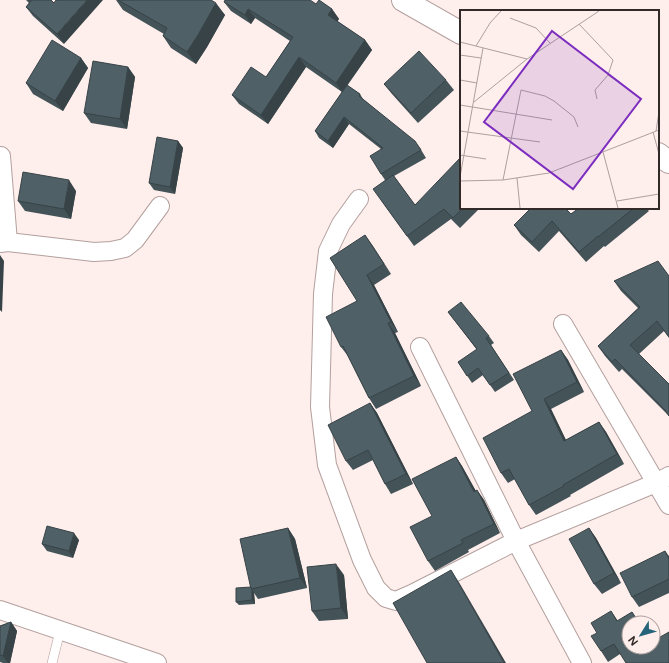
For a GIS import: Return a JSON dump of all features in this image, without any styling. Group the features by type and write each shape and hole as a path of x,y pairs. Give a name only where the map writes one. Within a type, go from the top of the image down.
{"street":[{"path":"403,0 460,32"},
{"path":"659,155 669,162"},
{"path":"1,156 4,242 94,252 125,248 135,240 160,206"},
{"path":"359,199 341,224 328,251 323,294 320,407 327,465 362,560 376,588 386,598 396,601 516,541 663,479"},
{"path":"563,324 663,479 669,505"},
{"path":"420,347 516,541 582,663"},
{"path":"0,610 157,663"}],"lane":[{"path":"52,663 60,631"}],"building":[{"path":"30,0 51,0 54,3 56,0 87,0 57,34 26,7 31,1"},
{"path":"118,0 211,0 216,3 187,52 163,36 167,28"},
{"path":"225,0 310,0 316,4 319,0 332,9 328,15 365,40 336,83 299,57 261,115 232,95 251,67 266,77 293,37 248,9 245,15 224,2"},
{"path":"52,40 81,58 55,101 26,83"},
{"path":"419,51 446,80 411,113 384,84"},
{"path":"93,61 128,67 120,119 84,113"},
{"path":"347,85 360,94 359,96 415,141 421,150 381,174 370,156 383,148 344,117 328,141 315,131"},
{"path":"157,137 178,141 170,187 149,183"},
{"path":"460,158 460,209 462,209 453,218 444,209 407,236 373,189 393,175 415,205"},
{"path":"23,172 69,180 64,209 18,201"},
{"path":"530,209 566,209 571,214 578,209 633,209 579,252 552,221 532,242 514,225"},
{"path":"365,235 384,264 367,275 391,322 388,323 414,376 369,398 343,346 341,347 326,317 357,301 330,258"},
{"path":"658,261 669,276 669,337 657,321 630,345 669,384 669,416 665,410 615,359 612,362 598,346 640,307 614,281"},
{"path":"461,302 489,336 486,338 509,373 490,385 478,368 467,376 458,362 477,349 448,312"},
{"path":"561,350 577,382 544,399 564,441 599,422 617,454 529,505 509,469 501,473 483,438 532,411 513,374"},
{"path":"370,403 406,474 385,484 368,450 346,461 328,425"},
{"path":"456,457 474,492 477,490 494,524 461,540 463,543 428,561 410,527 432,516 412,479"},
{"path":"47,526 74,533 69,551 42,544"},
{"path":"288,528 300,578 251,589 240,539"},
{"path":"589,528 614,573 594,584 569,539"},
{"path":"665,551 669,559 669,579 632,597 620,573"},
{"path":"336,564 341,608 312,611 307,567"},
{"path":"451,570 504,663 427,663 393,603"},
{"path":"251,587 252,600 236,602 236,588"},
{"path":"611,611 617,621 621,619 621,655 661,655 661,636 669,632 669,663 626,663 614,644 601,651 591,636 597,633 591,623"},
{"path":"632,612 634,615 627,615"},
{"path":"11,622 3,656 0,655 0,626"}]}
